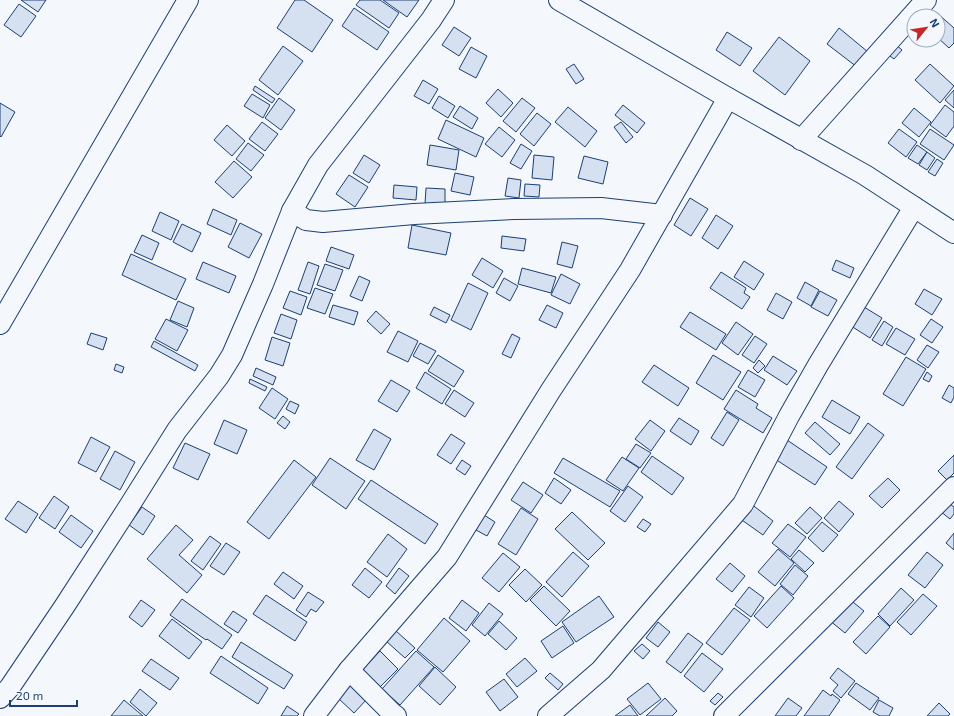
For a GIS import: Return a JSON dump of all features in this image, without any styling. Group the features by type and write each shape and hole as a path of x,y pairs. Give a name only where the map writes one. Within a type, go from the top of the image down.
{"street":[{"path":"0,324 188,0"},
{"path":"0,698 10,687 64,607 177,430 219,376 232,355 263,284 292,210 318,165 431,20 444,0"},
{"path":"559,0 865,176 954,233"},
{"path":"801,140 926,0"},
{"path":"314,716 348,670 447,557 551,390 630,270 728,98"},
{"path":"548,716 601,670 743,504 789,416 818,365 914,207"},
{"path":"292,210 306,220 323,222 414,214 514,209 601,208 662,215"},
{"path":"724,716 954,487"},
{"path":"348,670 396,716"}],"building":[{"path":"21,0 46,0 38,12"},
{"path":"295,0 304,0 333,20 312,52 277,28"},
{"path":"360,0 380,0 399,13 389,28 356,5"},
{"path":"383,0 419,0 407,17"},
{"path":"19,4 36,16 21,37 4,25"},
{"path":"354,8 389,32 377,50 342,26"},
{"path":"946,21 954,28 954,43 949,48 946,45"},
{"path":"454,27 471,38 459,56 442,45"},
{"path":"839,28 868,52 857,67 827,44"},
{"path":"727,32 752,48 740,66 716,50"},
{"path":"779,37 810,61 785,95 753,71"},
{"path":"894,43 902,50 894,59 886,53"},
{"path":"283,46 303,61 278,95 259,80"},
{"path":"471,47 487,56 476,78 459,69"},
{"path":"574,64 584,79 576,84 566,69"},
{"path":"930,64 954,86 940,103 915,80"},
{"path":"423,80 438,89 429,104 414,96"},
{"path":"255,86 275,99 272,103 253,90"},
{"path":"498,89 513,103 501,117 486,103"},
{"path":"954,90 954,108 945,100"},
{"path":"252,94 270,105 263,118 244,106"},
{"path":"439,96 455,106 448,118 432,108"},
{"path":"279,98 295,110 281,130 265,118"},
{"path":"522,98 535,108 516,132 503,121"},
{"path":"0,103 15,112 1,137 0,136"},
{"path":"623,105 645,123 637,133 615,115"},
{"path":"945,105 954,112 954,126 946,137 930,125"},
{"path":"460,106 478,118 472,129 453,117"},
{"path":"568,107 597,131 585,147 555,122"},
{"path":"914,108 931,122 919,137 902,123"},
{"path":"537,113 551,124 534,146 520,134"},
{"path":"446,120 484,138 476,157 438,139"},
{"path":"262,122 278,134 265,151 249,139"},
{"path":"621,122 633,137 626,143 614,127"},
{"path":"227,125 245,141 232,156 214,140"},
{"path":"499,127 515,140 502,157 485,144"},
{"path":"899,129 917,142 906,157 888,143"},
{"path":"930,129 954,145 944,160 920,144"},
{"path":"248,143 264,155 251,171 236,159"},
{"path":"521,144 532,151 521,169 510,163"},
{"path":"430,145 459,150 456,170 427,165"},
{"path":"917,145 927,152 918,164 908,158"},
{"path":"927,152 935,158 927,170 919,165"},
{"path":"364,155 380,165 369,183 353,173"},
{"path":"534,155 554,157 552,180 532,178"},
{"path":"584,156 608,162 603,184 578,178"},
{"path":"937,159 943,163 935,176 928,172"},
{"path":"234,161 252,177 233,198 215,182"},
{"path":"455,173 474,177 470,195 451,191"},
{"path":"349,175 368,187 355,207 336,194"},
{"path":"508,178 521,180 519,198 505,196"},
{"path":"525,184 540,185 539,197 524,196"},
{"path":"394,185 417,187 416,200 393,198"},
{"path":"426,188 445,189 445,204 425,204"},
{"path":"690,198 708,209 691,236 674,225"},
{"path":"213,209 237,220 231,235 207,224"},
{"path":"160,212 179,221 171,240 152,231"},
{"path":"716,215 733,226 718,249 702,238"},
{"path":"240,223 262,234 249,258 228,247"},
{"path":"182,224 201,233 192,252 173,242"},
{"path":"412,225 451,233 446,255 408,248"},
{"path":"142,235 159,243 152,260 134,252"},
{"path":"502,236 526,239 524,251 501,248"},
{"path":"562,242 578,246 572,268 557,264"},
{"path":"331,247 354,255 349,269 326,261"},
{"path":"131,254 186,279 176,300 122,275"},
{"path":"482,258 503,271 493,288 472,275"},
{"path":"836,260 854,268 850,278 832,270"},
{"path":"744,261 764,274 754,290 734,277"},
{"path":"203,262 236,276 229,293 196,279"},
{"path":"308,262 319,266 310,294 298,290"},
{"path":"325,264 343,270 335,291 317,285"},
{"path":"522,268 556,277 551,293 518,284"},
{"path":"721,272 746,288 744,293 750,297 742,309 710,288"},
{"path":"561,274 580,284 570,304 551,295"},
{"path":"359,276 370,281 362,301 350,296"},
{"path":"504,278 518,286 510,301 496,293"},
{"path":"805,282 819,290 811,306 797,298"},
{"path":"468,283 488,293 471,330 451,320"},
{"path":"315,288 333,294 325,314 307,308"},
{"path":"924,289 942,299 932,315 915,304"},
{"path":"290,291 307,297 301,315 283,308"},
{"path":"820,291 837,300 828,316 811,307"},
{"path":"776,293 792,302 783,319 767,310"},
{"path":"178,301 194,308 187,327 170,320"},
{"path":"333,305 358,312 354,325 329,317"},
{"path":"547,305 563,313 556,328 539,320"},
{"path":"434,307 450,315 446,323 430,315"},
{"path":"864,307 882,318 870,338 851,326"},
{"path":"376,311 390,324 381,334 367,321"},
{"path":"690,312 726,334 716,350 680,327"},
{"path":"281,314 297,320 291,339 274,333"},
{"path":"166,319 188,330 177,351 155,339"},
{"path":"931,319 943,327 932,343 920,335"},
{"path":"884,321 893,327 882,346 872,340"},
{"path":"736,322 753,334 738,355 722,343"},
{"path":"896,328 915,339 905,355 886,344"},
{"path":"398,331 418,341 408,362 387,352"},
{"path":"91,333 107,338 103,350 87,344"},
{"path":"512,334 520,338 511,358 502,354"},
{"path":"755,336 767,344 754,363 742,355"},
{"path":"272,337 290,343 283,366 265,360"},
{"path":"154,341 198,365 195,371 151,347"},
{"path":"420,343 436,351 428,364 413,356"},
{"path":"927,345 939,352 928,368 917,360"},
{"path":"438,355 464,371 454,387 428,371"},
{"path":"713,355 741,372 723,400 696,383"},
{"path":"773,356 797,371 787,385 764,370"},
{"path":"906,357 926,369 903,406 883,394"},
{"path":"759,360 765,366 758,373 753,368"},
{"path":"116,364 124,367 122,373 114,370"},
{"path":"654,365 689,388 678,406 642,382"},
{"path":"256,368 276,377 273,385 253,376"},
{"path":"748,370 765,380 755,397 738,387"},
{"path":"425,372 451,389 442,404 416,388"},
{"path":"927,372 932,376 929,382 923,379"},
{"path":"250,379 267,387 265,391 249,383"},
{"path":"391,380 410,391 397,412 378,401"},
{"path":"949,385 954,388 954,397 951,403 942,398"},
{"path":"272,388 288,399 275,419 259,408"},
{"path":"454,390 474,403 465,417 445,404"},
{"path":"736,390 758,404 756,408 772,418 763,433 724,409"},
{"path":"832,400 860,417 850,434 822,417"},
{"path":"290,401 299,405 295,414 286,409"},
{"path":"727,412 739,420 723,446 711,438"},
{"path":"283,416 290,422 285,429 277,423"},
{"path":"679,418 699,431 691,445 670,431"},
{"path":"224,420 247,430 237,454 214,444"},
{"path":"650,420 665,431 651,451 635,439"},
{"path":"815,422 840,444 830,455 805,433"},
{"path":"868,423 884,435 852,479 836,467"},
{"path":"374,429 391,439 374,470 356,460"},
{"path":"451,434 465,443 451,464 437,455"},
{"path":"91,437 110,447 96,472 78,463"},
{"path":"787,440 827,467 815,485 775,459"},
{"path":"185,443 210,454 198,480 173,468"},
{"path":"636,444 651,453 640,468 626,459"},
{"path":"115,451 135,462 120,490 100,479"},
{"path":"954,455 954,473 947,480 938,471"},
{"path":"652,456 684,478 672,495 641,472"},
{"path":"622,457 639,468 623,491 606,480"},
{"path":"330,458 365,481 346,509 312,485"},
{"path":"563,458 620,491 610,507 554,473"},
{"path":"294,460 316,477 269,539 247,522"},
{"path":"462,460 471,466 465,475 456,469"},
{"path":"554,478 571,490 561,504 545,493"},
{"path":"888,478 900,490 882,508 869,496"},
{"path":"371,480 438,524 425,544 358,499"},
{"path":"523,482 543,495 531,513 511,500"},
{"path":"628,486 643,497 625,522 610,511"},
{"path":"54,496 69,507 55,529 39,518"},
{"path":"18,501 38,514 26,533 5,519"},
{"path":"839,501 854,514 839,532 824,518"},
{"path":"947,502 954,507 954,514 950,519 940,511"},
{"path":"750,503 773,521 763,535 739,518"},
{"path":"142,507 155,516 143,535 129,525"},
{"path":"810,507 822,518 807,534 795,523"},
{"path":"521,508 538,519 516,555 498,544"},
{"path":"572,512 605,543 588,560 555,529"},
{"path":"71,515 93,531 81,548 59,532"},
{"path":"484,515 495,522 487,536 476,530"},
{"path":"643,519 651,524 645,532 637,527"},
{"path":"822,522 838,535 823,552 808,538"},
{"path":"788,524 806,537 790,557 772,543"},
{"path":"176,525 193,540 179,555 202,575 187,593 147,559"},
{"path":"954,533 954,550 946,543"},
{"path":"388,534 407,549 387,577 367,562"},
{"path":"210,536 221,544 203,570 191,561"},
{"path":"226,543 240,552 224,575 210,566"},
{"path":"778,549 794,563 775,586 758,572"},
{"path":"799,550 814,563 805,572 791,559"},
{"path":"573,552 589,566 562,597 546,582"},
{"path":"927,552 943,565 925,588 908,575"},
{"path":"503,553 520,567 499,592 482,578"},
{"path":"730,563 745,576 732,592 716,579"},
{"path":"795,565 808,576 793,595 780,584"},
{"path":"365,568 382,582 369,598 352,585"},
{"path":"399,568 409,576 395,594 386,586"},
{"path":"525,569 542,585 526,602 509,585"},
{"path":"283,572 303,586 294,599 274,584"},
{"path":"544,586 570,611 556,626 530,600"},
{"path":"781,586 794,598 767,628 754,616"},
{"path":"749,587 764,598 751,617 735,605"},
{"path":"901,588 914,600 890,626 878,614"},
{"path":"308,592 324,602 316,612 311,609 306,617 296,610"},
{"path":"923,594 937,606 911,635 897,622"},
{"path":"266,595 307,622 295,641 253,614"},
{"path":"599,596 614,617 576,642 562,622"},
{"path":"848,598 864,611 845,633 829,620"},
{"path":"182,599 232,635 222,649 207,639 206,640 170,615"},
{"path":"141,600 155,610 142,627 129,617"},
{"path":"462,600 479,613 466,631 449,618"},
{"path":"489,603 503,614 485,636 472,625"},
{"path":"734,608 750,620 722,655 706,643"},
{"path":"233,611 247,620 238,633 224,624"},
{"path":"878,616 890,627 866,654 853,642"},
{"path":"444,618 470,641 443,672 417,650"},
{"path":"172,619 202,642 189,659 159,636"},
{"path":"499,621 517,638 506,650 488,634"},
{"path":"658,622 670,632 658,647 646,638"},
{"path":"563,626 574,643 552,658 541,641"},
{"path":"396,631 415,648 405,658 386,641"},
{"path":"688,633 703,644 681,673 666,662"},
{"path":"241,642 293,675 284,689 232,657"},
{"path":"642,644 650,651 643,659 634,651"},
{"path":"380,651 398,669 380,687 362,670"},
{"path":"416,651 434,667 400,705 382,689"},
{"path":"702,653 723,669 704,692 684,676"},
{"path":"221,656 268,688 258,704 210,673"},
{"path":"525,658 537,671 517,687 506,674"},
{"path":"151,659 179,678 170,690 142,671"},
{"path":"435,667 456,687 440,705 419,686"},
{"path":"838,668 855,681 841,698 833,691 838,685 830,678"},
{"path":"550,673 563,684 558,690 545,678"},
{"path":"504,679 518,697 500,711 486,692"},
{"path":"648,683 661,699 640,715 627,699"},
{"path":"856,683 879,698 870,710 848,694"},
{"path":"351,684 367,699 354,713 338,698"},
{"path":"140,689 157,703 146,716 130,702"},
{"path":"823,690 840,700 829,716 804,716"},
{"path":"718,693 723,697 715,705 710,701"},
{"path":"665,698 677,711 672,716 646,716"},
{"path":"788,698 802,708 796,716 775,716"},
{"path":"124,700 143,716 111,716"},
{"path":"879,700 893,708 889,716 880,716 873,712"},
{"path":"939,703 950,714 948,716 927,716"},
{"path":"630,705 638,716 615,716"},
{"path":"287,706 299,714 297,716 281,716"}]}
